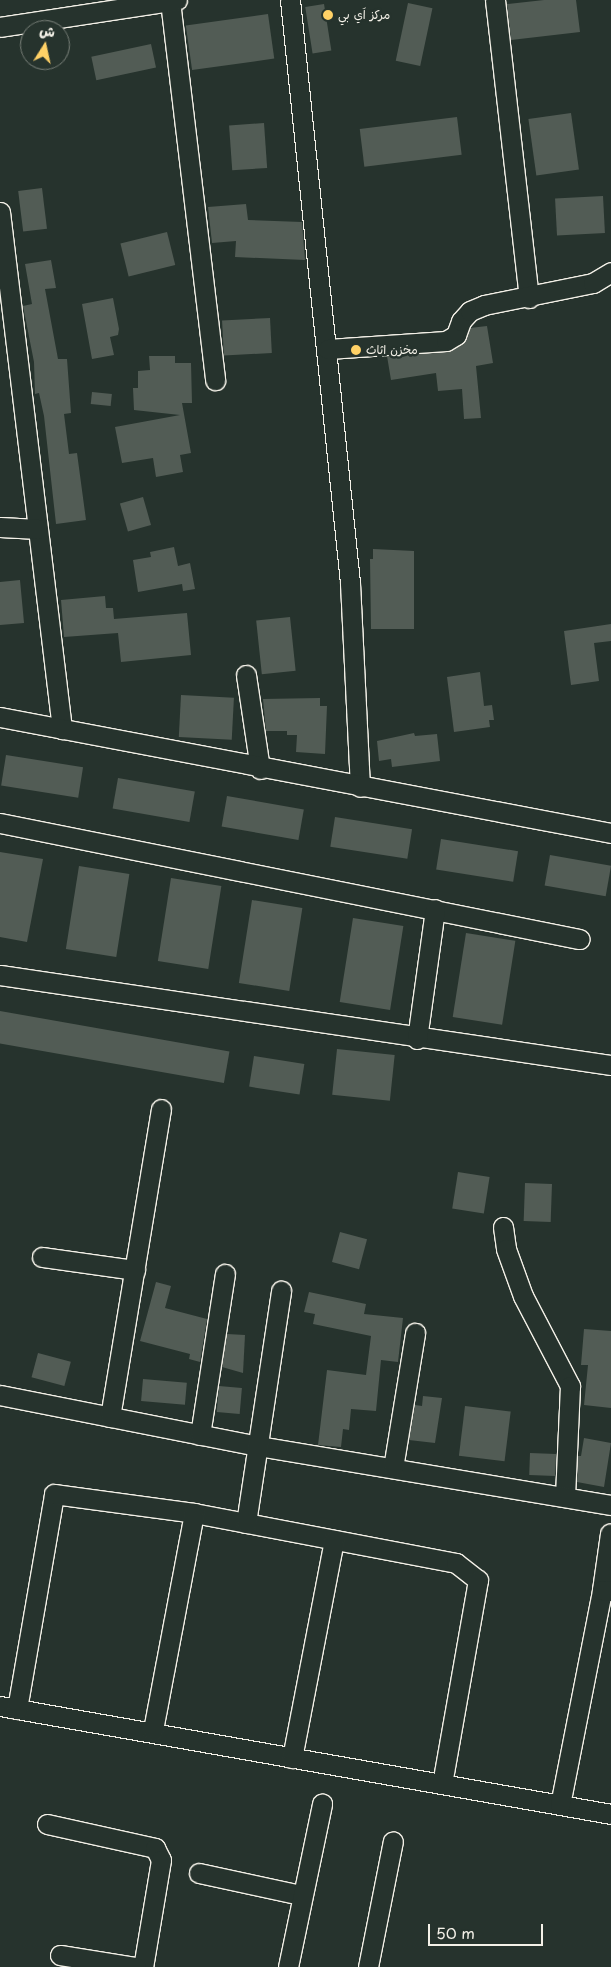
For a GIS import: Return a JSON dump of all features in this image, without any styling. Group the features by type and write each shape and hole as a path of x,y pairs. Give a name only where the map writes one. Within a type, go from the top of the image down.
{"street":[{"path":"290,0 328,349 350,583 360,787"},
{"path":"495,0 529,298"},
{"path":"0,26 128,3 174,1 215,380"},
{"path":"0,212 62,729"},
{"path":"328,349 446,341 456,335 461,321 470,312 484,305 529,298 593,283 611,272"},
{"path":"0,527 38,529"},
{"path":"246,675 260,769"},
{"path":"0,718 260,769 611,833"},
{"path":"0,823 579,938"},
{"path":"418,1039 435,909"},
{"path":"0,975 418,1039 611,1065"},
{"path":"110,1417 161,1109"},
{"path":"503,1227 506,1249 523,1296 570,1386 565,1497"},
{"path":"42,1257 135,1270"},
{"path":"200,1435 225,1274"},
{"path":"246,1523 281,1291"},
{"path":"394,1468 415,1333"},
{"path":"0,1395 258,1446 611,1505"},
{"path":"442,1784 478,1580 456,1563 194,1513 54,1494 8,1707 153,1731 292,1758 611,1814"},
{"path":"153,1731 194,1513"},
{"path":"560,1806 607,1590 610,1534"},
{"path":"292,1758 334,1540"},
{"path":"288,1967 301,1895 322,1804"},
{"path":"47,1824 155,1848 162,1860 142,1967"},
{"path":"368,1967 393,1841"},
{"path":"199,1873 268,1885 301,1895"},
{"path":"60,1956 136,1967"}],"building":[{"path":"544,0 576,0 580,32 511,40 507,4"},
{"path":"408,3 432,8 420,66 396,61"},
{"path":"324,4 331,50 313,53 305,7"},
{"path":"268,14 274,59 192,70 186,26"},
{"path":"151,44 156,67 96,80 91,57"},
{"path":"571,113 579,169 536,175 528,119"},
{"path":"457,117 462,155 364,167 360,129"},
{"path":"264,123 267,168 232,170 229,125"},
{"path":"42,188 47,229 23,232 18,191"},
{"path":"603,196 605,233 557,235 555,199"},
{"path":"246,204 248,220 302,222 305,260 235,257 236,241 212,243 208,207"},
{"path":"167,232 175,265 129,277 120,244"},
{"path":"51,260 56,288 45,289 58,359 67,359 71,413 64,414 69,454 77,453 86,520 56,524 44,416 39,393 35,394 34,362 23,306 32,304 25,264"},
{"path":"113,298 119,329 118,335 110,337 114,355 92,359 82,304"},
{"path":"270,318 272,353 224,355 222,321"},
{"path":"487,326 493,363 476,366 481,418 464,419 462,389 438,391 436,373 391,380 387,356 447,352 462,344 470,328"},
{"path":"149,356 175,356 175,363 191,363 192,403 182,403 191,453 180,455 183,472 156,477 153,458 122,463 115,427 180,415 134,410 133,388 138,388 138,371 150,370"},
{"path":"92,392 112,394 111,406 91,404"},
{"path":"143,497 151,525 128,531 120,504"},
{"path":"174,547 178,566 190,563 195,589 183,591 182,584 138,592 133,560 151,557 150,552"},
{"path":"373,549 414,551 414,629 371,629 370,559 373,559"},
{"path":"20,580 24,623 0,625 0,582"},
{"path":"105,596 106,608 113,608 114,619 187,613 191,655 121,662 118,633 64,637 61,600"},
{"path":"290,617 296,671 262,674 256,621"},
{"path":"611,624 611,641 594,643 599,681 571,685 564,631"},
{"path":"480,672 484,706 492,705 494,720 489,720 490,727 454,732 447,677"},
{"path":"181,695 234,698 232,740 179,737"},
{"path":"320,698 320,706 327,706 325,754 296,752 297,735 287,735 287,731 266,731 263,699"},
{"path":"414,733 415,736 437,734 440,761 392,767 391,759 379,761 377,741"},
{"path":"6,755 83,767 78,798 1,786"},
{"path":"118,778 195,792 189,822 113,809"},
{"path":"227,796 304,810 298,840 222,827"},
{"path":"335,817 412,829 407,859 330,847"},
{"path":"441,839 518,851 513,882 436,870"},
{"path":"0,852 43,859 27,942 0,937"},
{"path":"550,855 611,866 606,896 545,886"},
{"path":"79,866 129,874 116,957 66,949"},
{"path":"171,878 221,886 208,969 158,961"},
{"path":"252,900 302,908 289,991 239,983"},
{"path":"353,918 403,926 390,1010 340,1002"},
{"path":"466,933 515,941 502,1025 453,1017"},
{"path":"0,1011 229,1051 224,1083 0,1043"},
{"path":"337,1049 395,1055 390,1101 332,1095"},
{"path":"254,1056 304,1064 300,1095 249,1087"},
{"path":"458,1172 490,1177 484,1214 452,1209"},
{"path":"525,1183 552,1184 551,1222 524,1221"},
{"path":"340,1232 367,1239 359,1269 332,1262"},
{"path":"156,1282 171,1286 165,1308 207,1319 200,1362 189,1359 190,1354 140,1341"},
{"path":"309,1292 366,1304 364,1314 403,1318 398,1362 381,1360 376,1411 351,1409 349,1430 343,1429 341,1447 318,1445 327,1370 366,1375 371,1336 313,1324 315,1314 304,1312"},
{"path":"584,1329 611,1331 611,1408 584,1405 588,1365 581,1365"},
{"path":"227,1334 245,1335 243,1373 222,1367"},
{"path":"38,1353 71,1362 64,1386 32,1377"},
{"path":"143,1379 187,1383 185,1405 141,1401"},
{"path":"219,1386 242,1388 240,1414 217,1412"},
{"path":"423,1396 442,1398 435,1443 409,1440 415,1405 422,1406"},
{"path":"465,1406 511,1412 505,1461 459,1456"},
{"path":"584,1438 611,1443 604,1487 577,1482 578,1456 581,1456"},
{"path":"530,1453 556,1454 555,1476 529,1475"}],"place":[{"name":"مركز اَي بي","path":"328,15"},
{"name":"مخزن اثاث","path":"356,350"}]}
